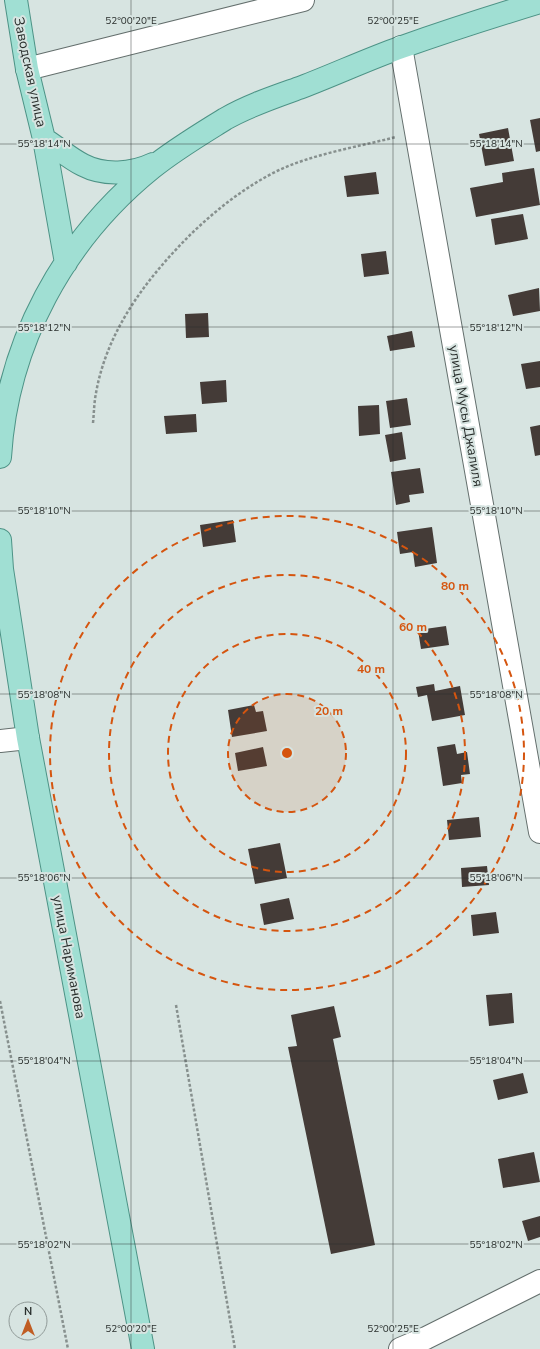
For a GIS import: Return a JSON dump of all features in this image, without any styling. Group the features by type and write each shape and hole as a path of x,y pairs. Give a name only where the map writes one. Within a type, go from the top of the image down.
{"main road":[{"name":"Заводская улица","path":"16,0 27,69 44,139 66,263"},
{"path":"0,457 6,407 18,358 38,308 51,284 66,263 114,204 141,177 163,159 227,118 284,92 401,47 540,2"},
{"path":"44,139 84,165 102,171 118,172 142,169 163,159"},
{"name":"улица Нариманова","path":"0,540 2,569 28,738 143,1349"}],"street":[{"path":"27,69 303,0"},
{"name":"улица Мусы Джалиля","path":"401,47 540,832"},
{"path":"0,740 28,738"},
{"path":"400,1349 426,1338 540,1281"}],"path":[{"path":"93,423 96,392 109,351 124,318 146,283 168,257 198,227 224,205 254,183 278,171 308,160 416,132"},
{"path":"0,1001 68,1349"},
{"path":"176,1005 236,1349"}],"building":[{"path":"540,118 540,151 536,152 530,120"},
{"path":"508,128 514,161 485,166 479,134"},
{"path":"534,168 540,205 476,217 470,188 503,182 502,173"},
{"path":"376,172 379,194 347,197 344,176"},
{"path":"523,214 528,239 495,245 491,219"},
{"path":"386,251 389,274 364,277 361,254"},
{"path":"539,288 540,311 513,316 508,295"},
{"path":"208,313 209,337 186,338 185,314"},
{"path":"412,331 415,347 390,351 387,336"},
{"path":"540,361 540,387 526,389 521,364"},
{"path":"226,380 227,402 202,404 200,382"},
{"path":"407,398 411,425 390,428 386,401"},
{"path":"379,405 380,434 359,436 358,406"},
{"path":"196,414 197,432 166,434 164,416"},
{"path":"540,425 540,455 535,456 530,427"},
{"path":"402,432 406,459 390,462 385,435"},
{"path":"420,468 424,493 409,495 410,502 396,505 391,472"},
{"path":"233,520 236,542 203,547 200,525"},
{"path":"432,527 437,563 415,567 413,552 400,554 397,532"},
{"path":"446,626 449,645 421,649 418,630"},
{"path":"434,684 435,691 460,686 465,715 432,721 427,695 418,697 416,687"},
{"path":"254,705 256,712 263,711 267,731 232,737 228,710"},
{"path":"455,744 457,754 467,752 470,774 461,775 462,783 443,786 437,747"},
{"path":"263,747 267,766 238,771 235,753"},
{"path":"479,817 481,837 449,840 447,820"},
{"path":"280,843 287,878 255,884 248,849"},
{"path":"487,866 489,885 462,887 461,868"},
{"path":"289,898 294,919 264,925 260,904"},
{"path":"496,912 499,933 473,936 471,915"},
{"path":"512,993 514,1023 489,1026 486,995"},
{"path":"334,1006 341,1037 333,1039 375,1245 331,1254 288,1047 297,1046 291,1015"},
{"path":"523,1073 528,1093 498,1100 493,1080"},
{"path":"534,1152 540,1182 503,1188 498,1159"},
{"path":"540,1216 540,1237 528,1241 522,1221"}]}
